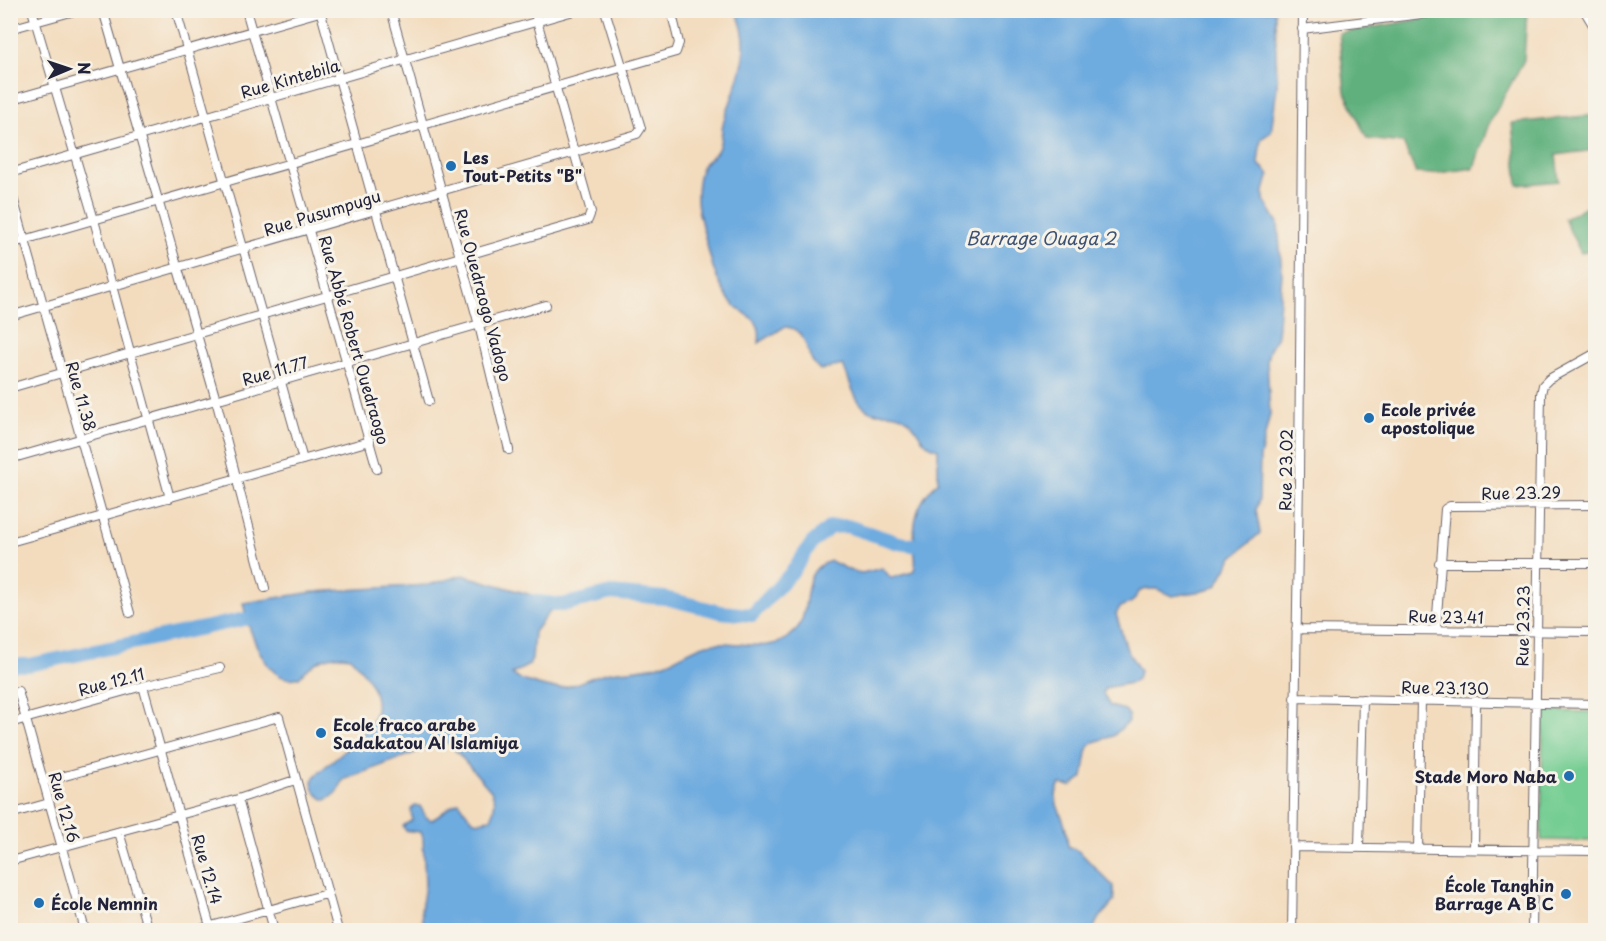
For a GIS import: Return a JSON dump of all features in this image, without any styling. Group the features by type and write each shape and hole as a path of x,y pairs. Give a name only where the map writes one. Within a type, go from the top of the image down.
{"street":[{"path":"32,10 94,220 170,498"},
{"path":"10,30 78,10"},
{"path":"103,10 216,400 265,588"},
{"path":"176,10 303,460"},
{"name":"Rue Abbé Robert Ouedraogo","path":"246,10 349,363 377,469"},
{"name":"Rue Ouedraogo Vadogo","path":"391,10 425,124 479,325 509,450"},
{"path":"10,388 588,220 591,215 534,10"},
{"name":"Rue Kintebila","path":"10,172 577,10"},
{"path":"605,10 622,67"},
{"path":"10,244 159,203 678,50 679,43 671,10"},
{"name":"Rue 23.02","path":"1292,930 1303,10"},
{"path":"1302,29 1453,10"},
{"path":"1584,10 1596,30"},
{"path":"10,100 321,11 429,401"},
{"name":"Rue Pusumpugu","path":"10,316 179,269 376,209 637,134 640,130 622,67"},
{"name":"Rue 11.38","path":"10,187 130,613"},
{"name":"Rue 11.77","path":"10,459 546,306"},
{"name":"Rue 23.23","path":"1532,930 1535,631 1543,385 1596,353"},
{"path":"10,542 370,441"},
{"name":"Rue 23.29","path":"1439,563 1443,512 1447,507 1596,504"},
{"path":"1436,629 1439,563 1596,563"},
{"name":"Rue 23.41","path":"1296,628 1596,632"},
{"name":"Rue 12.11","path":"10,723 143,686 220,668"},
{"name":"Rue 12.14","path":"143,686 211,928"},
{"name":"Rue 12.16","path":"18,691 85,930"},
{"name":"Rue 23.130","path":"1294,698 1596,704"},
{"path":"1359,847 1363,699"},
{"path":"1418,849 1420,700"},
{"path":"1474,849 1476,701"},
{"path":"43,782 277,716 280,719 326,894 338,930"},
{"path":"10,861 238,799 295,780"},
{"path":"238,799 274,930"},
{"path":"10,814 49,802"},
{"path":"119,832 147,930"},
{"path":"1293,847 1596,850"},
{"path":"197,930 211,928 326,894"}],"green space":[{"path":"1527,11 1524,60 1488,126 1474,168 1431,174 1416,173 1403,143 1367,139 1345,92 1339,33 1433,17"},
{"path":"1595,115 1595,150 1556,155 1559,181 1518,185 1512,123"},
{"path":"1595,201 1595,249 1581,253 1564,219"},
{"name":"Stade Moro Naba","path":"1543,711 1595,712 1595,841 1541,840"}],"water":[{"name":"Barrage Ouaga 2","path":"736,11 1275,11 1277,87 1271,132 1261,139 1258,163 1269,174 1264,200 1278,223 1282,274 1277,336 1269,351 1267,361 1270,414 1260,457 1259,499 1256,510 1260,533 1232,558 1217,585 1208,590 1172,596 1157,589 1140,591 1132,602 1120,607 1116,614 1127,650 1140,671 1138,678 1131,683 1105,688 1103,693 1110,706 1125,710 1129,715 1128,722 1113,736 1094,742 1088,747 1083,777 1071,786 1060,784 1056,795 1057,805 1066,828 1068,846 1080,852 1113,886 1114,901 1097,921 1093,930 424,930 421,910 425,885 423,838 421,832 406,831 403,826 412,820 411,809 420,806 426,817 431,820 459,802 471,819 479,822 492,817 495,801 491,791 450,744 443,742 343,780 334,795 325,800 316,793 313,787 314,777 359,738 370,725 376,711 375,696 367,678 350,657 328,657 310,667 299,677 287,678 277,674 268,665 254,640 243,603 313,592 428,585 463,575 546,599 550,611 534,632 532,659 529,665 512,674 521,680 556,688 573,685 611,672 659,665 707,644 761,645 781,641 799,626 813,573 820,566 831,561 851,571 862,573 882,568 891,578 913,572 916,519 925,496 938,482 938,449 926,443 910,422 902,416 877,413 864,407 855,395 843,365 820,370 814,364 799,332 784,327 759,343 758,326 728,298 712,263 698,209 698,186 702,167 719,148 724,120 742,66 744,40"}],"waterway":[{"path":"531,601 562,605 611,593 665,598 721,612 752,615 792,572 812,543 830,527 847,526 899,543 933,548"},
{"path":"10,665 29,665 264,615"}],"place":[{"name":"Les Tout-Petits \"B\"","path":"451,166"},
{"name":"Ecole privée apostolique","path":"1369,418"},
{"name":"Ecole fraco arabe Sadakatou Al Islamiya","path":"321,733"},
{"name":"Stade Moro Naba","path":"1569,776"},
{"name":"École Tanghin Barrage A B C","path":"1566,894"},
{"name":"École Nemnin","path":"39,903"}]}
